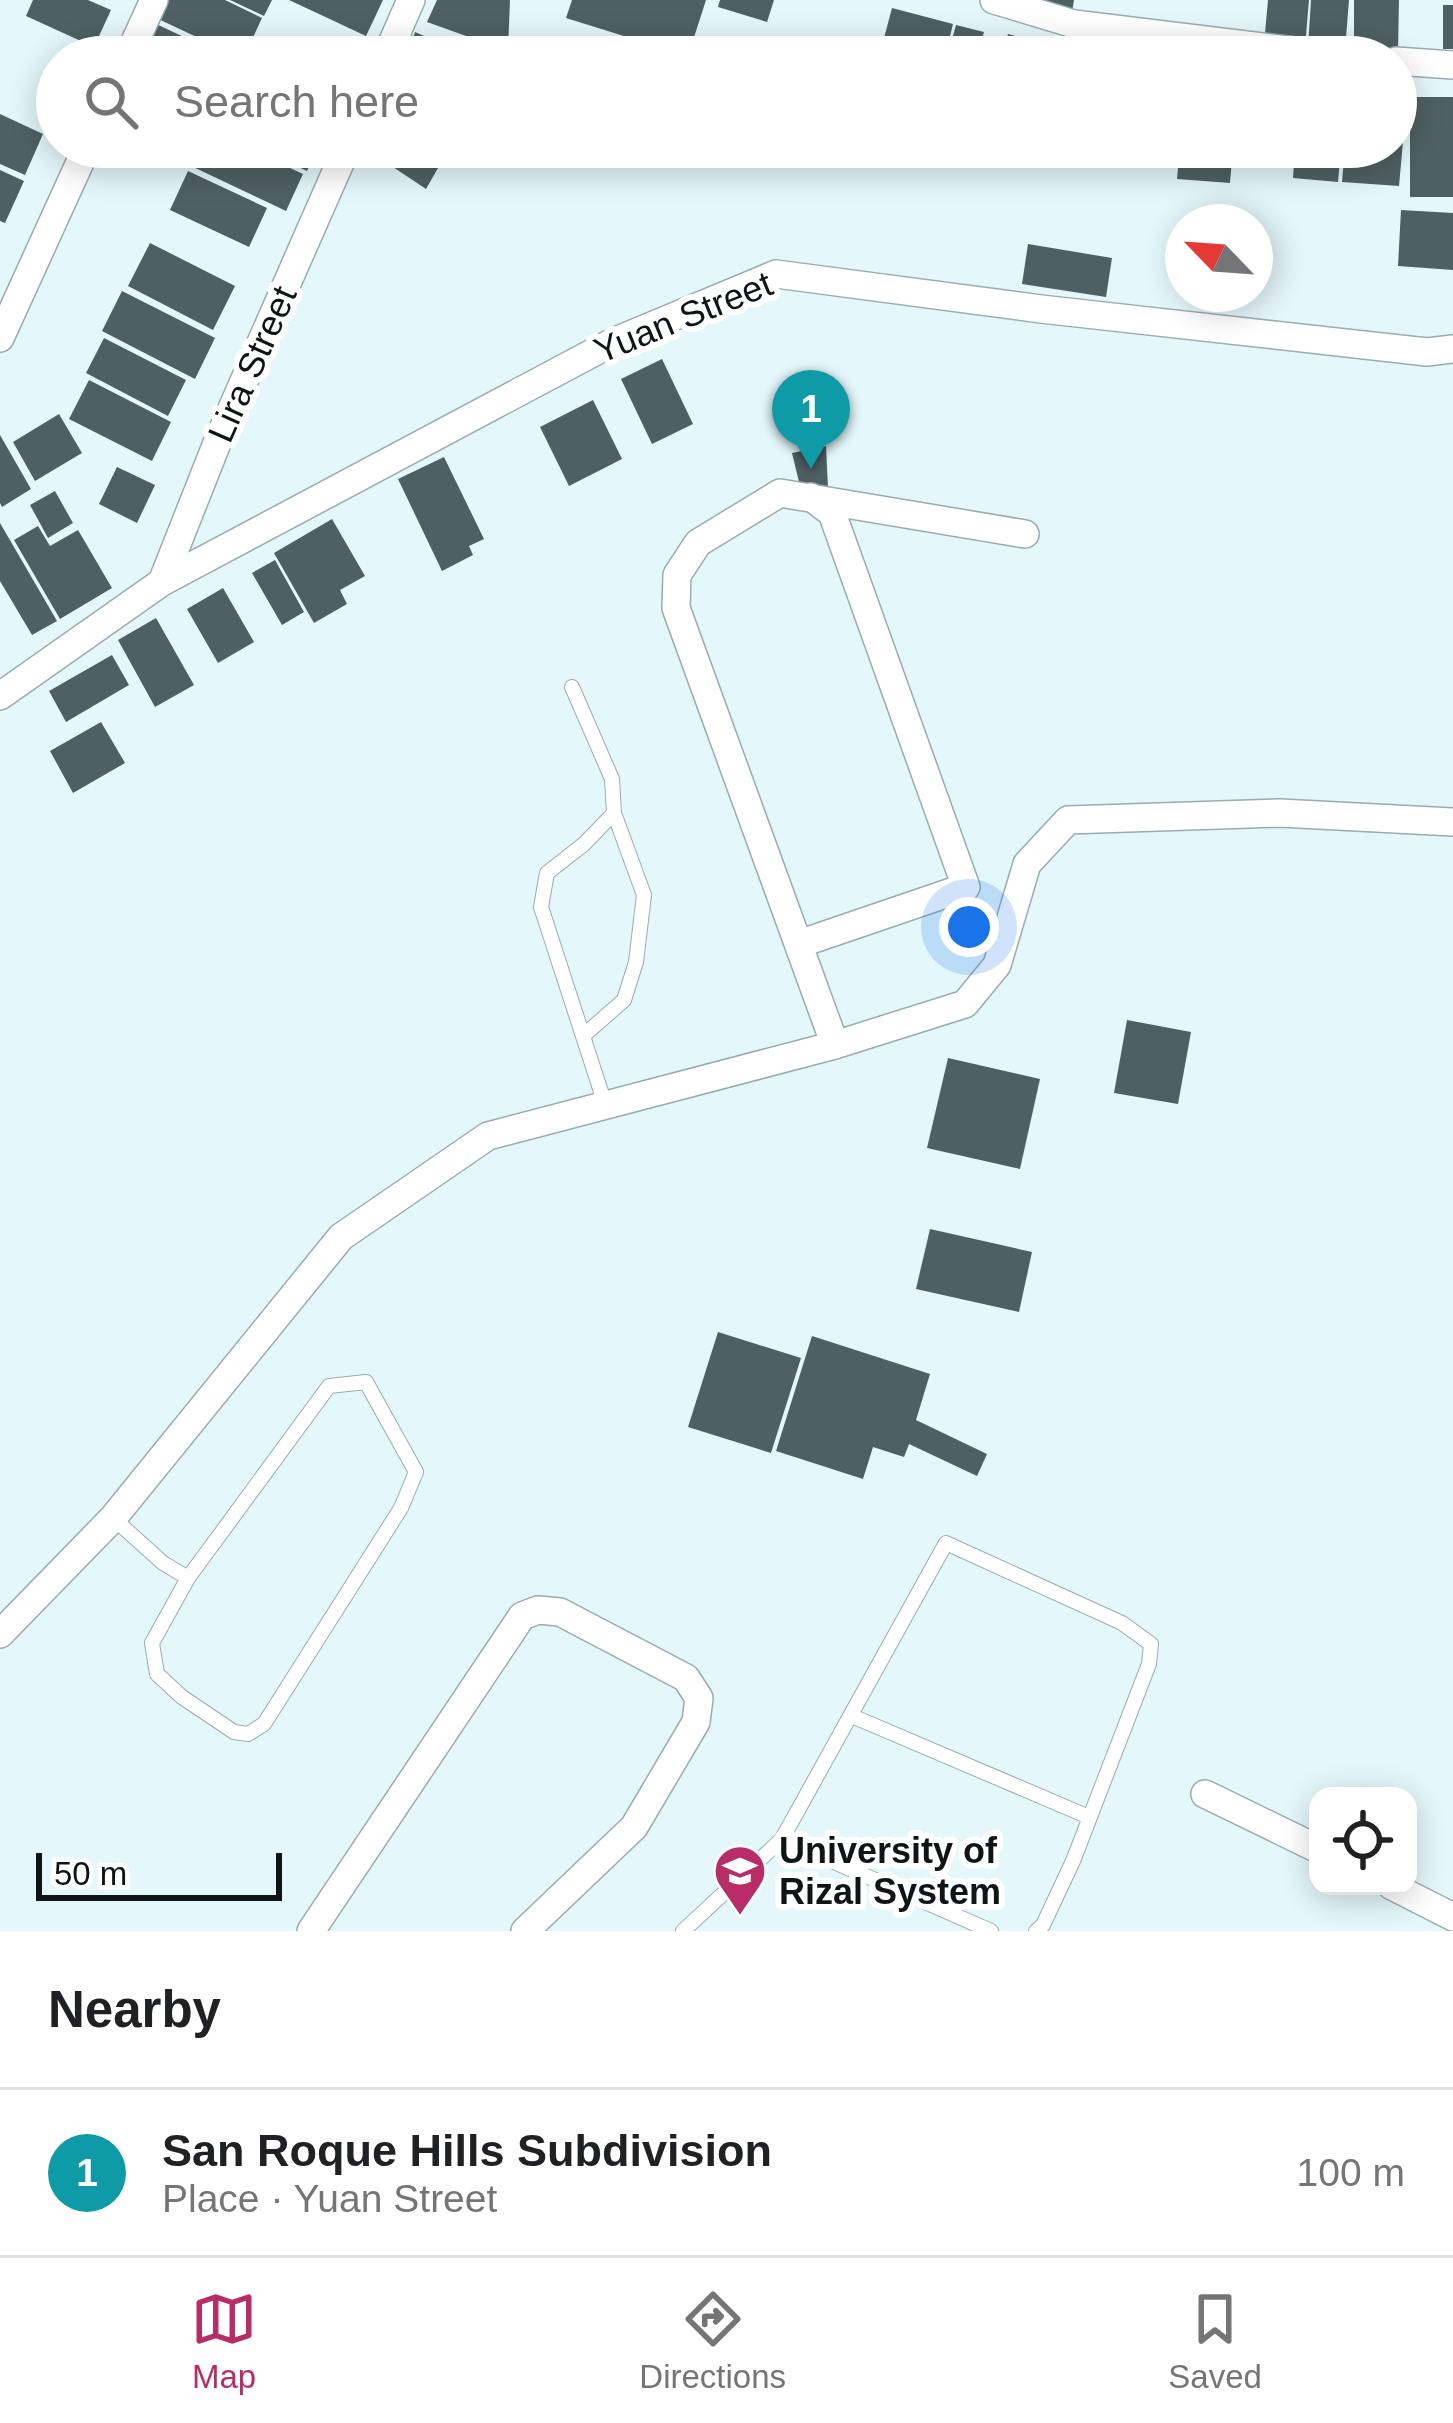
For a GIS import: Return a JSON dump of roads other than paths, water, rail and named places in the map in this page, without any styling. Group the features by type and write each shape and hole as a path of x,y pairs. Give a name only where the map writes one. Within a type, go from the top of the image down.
{"street":[{"path":"138,36 154,0"},
{"path":"395,36 411,0"},
{"path":"994,0 1076,18 1200,36"},
{"path":"1417,62 1453,65"},
{"path":"0,338 77,168"},
{"name":"Lira Street","path":"162,582 220,435 338,168"},
{"name":"Yuan Street","path":"0,696 162,582 613,342 776,274 1427,352 1453,349"},
{"path":"835,1045 676,608 677,575 698,543 780,493 1025,534"},
{"path":"799,944 966,887 832,513 808,495"},
{"path":"0,1634 113,1518 341,1238 488,1136 835,1045 965,1004 997,965 1027,864 1067,820 1280,813 1453,822"},
{"path":"311,1931 522,1616 538,1610 560,1612 686,1678 699,1698 696,1721 634,1827 525,1931"},
{"path":"1205,1794 1309,1846"},
{"path":"1410,1895 1453,1917"}],"lane":[{"path":"572,687 612,779 614,813 644,895 636,962 623,1000 583,1036"},
{"path":"604,1104 541,908 547,873 614,813"},
{"path":"366,1382 416,1472 401,1508 277,1704 264,1724 248,1734 233,1732 182,1697 157,1673 152,1643 188,1578 329,1386 366,1382"},
{"path":"113,1518 163,1563 188,1578"},
{"path":"683,1931 782,1839 946,1543 1122,1623 1151,1644 1149,1664 1089,1817 1043,1925 1036,1931"},
{"path":"852,1716 1089,1817"},
{"path":"782,1839 991,1931"}],"place":[{"name":"San Roque Hills Subdivision","path":"811,469"},
{"name":"University of Rizal System","path":"740,1917"}]}
